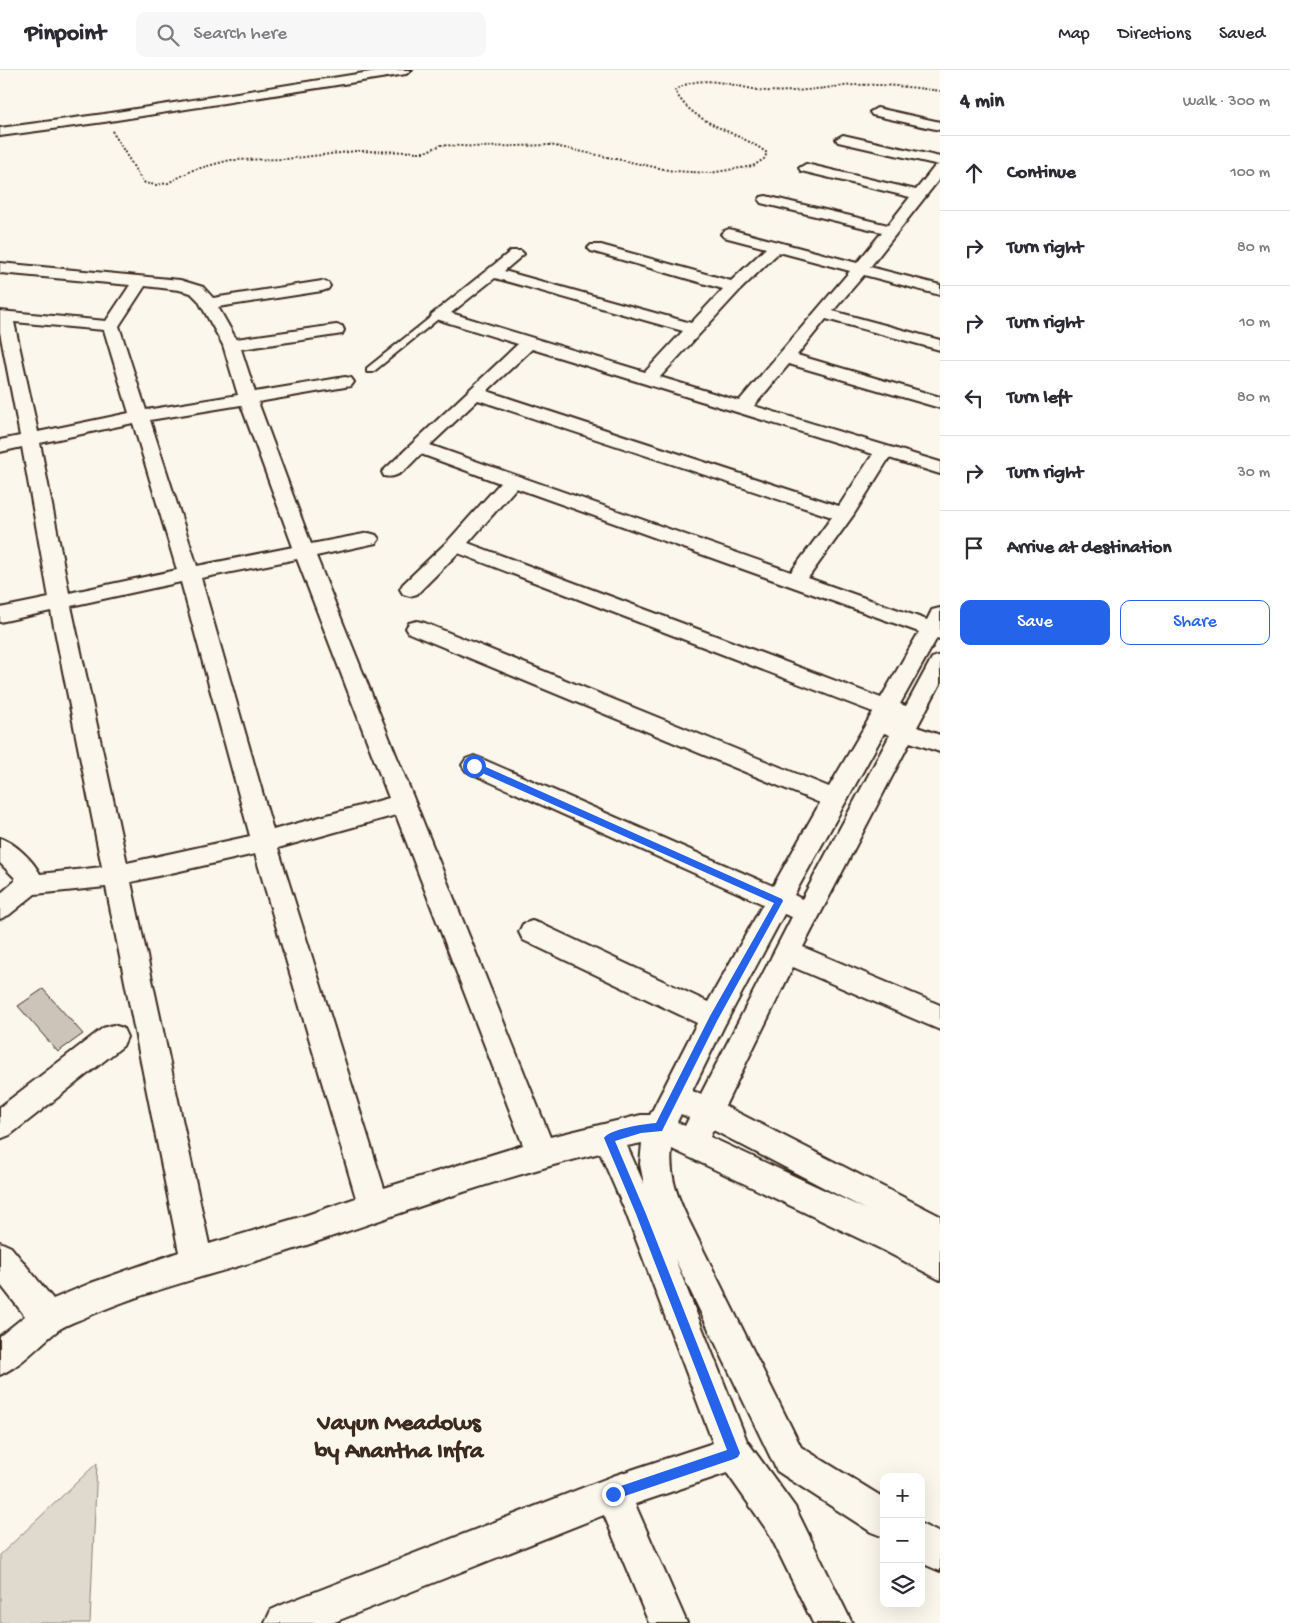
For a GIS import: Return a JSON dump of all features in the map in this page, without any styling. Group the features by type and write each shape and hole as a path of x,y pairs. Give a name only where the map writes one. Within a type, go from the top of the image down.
{"street":[{"path":"0,132 104,118 406,70"},
{"path":"877,112 940,126"},
{"path":"842,140 940,161"},
{"path":"806,168 920,194"},
{"path":"742,409 860,269 940,170"},
{"path":"766,200 891,230"},
{"path":"729,234 940,290"},
{"path":"648,379 734,287 776,247"},
{"path":"596,248 734,287"},
{"path":"439,315 516,254"},
{"path":"0,268 141,280 190,287 197,290 208,304 231,345 248,399 304,551 541,1153"},
{"path":"493,273 694,329"},
{"path":"112,326 141,280"},
{"path":"208,304 322,286"},
{"path":"822,314 940,345"},
{"path":"439,315 940,468"},
{"path":"112,326 2,316 30,440 60,603 115,876 197,1263"},
{"path":"112,326 189,574 264,842 374,1206"},
{"path":"231,345 336,330"},
{"path":"392,472 530,343"},
{"path":"785,357 940,403"},
{"path":"0,446 141,416 345,382"},
{"path":"476,393 844,514"},
{"path":"418,447 796,580 937,625 834,799 714,1018 659,1128 655,1164 661,1193 675,1226 789,1458 817,1478 882,1518"},
{"path":"796,580 844,514 884,451"},
{"path":"410,589 455,545 513,480"},
{"path":"0,615 189,574 369,539"},
{"path":"455,545 882,716 908,724 940,744"},
{"path":"417,628 834,799"},
{"path":"692,1142 787,952 940,663"},
{"path":"474,766 779,901 809,912"},
{"path":"0,908 18,896 28,885 115,876 264,842 402,804"},
{"path":"0,848 28,874 28,885"},
{"path":"532,932 714,1018"},
{"path":"787,952 940,1018"},
{"path":"0,1125 113,1037"},
{"path":"675,1097 707,1110 940,1232"},
{"path":"0,1358 47,1318 91,1299 197,1263 307,1230 374,1206 541,1153 641,1129 659,1128 692,1142 892,1238 940,1264"},
{"path":"609,1138 641,1214 734,1453 782,1520 833,1623"},
{"path":"0,1258 47,1318"},
{"path":"284,1623 613,1494 734,1453"},
{"path":"613,1494 668,1623"},
{"path":"925,1545 940,1554"}],"lane":[{"path":"370,370 439,315"}],"path":[{"path":"104,118 141,179 145,183 156,185 212,164 230,160 286,159 357,151 391,154 424,152 442,145 482,147 550,144 674,171 710,173 753,166 764,159 767,153 760,145 710,123 693,112 677,97 675,91 679,86 688,82 704,81 757,90 786,91 854,85 898,84 940,91"}],"shaded area":[{"path":"97,1463 90,1623 0,1623 0,1555"}],"building":[{"path":"43,989 83,1034 58,1052 18,1006"}],"district":[{"name":"Vayun Meadows by Anantha Infra","path":"399,1438"}],"route":[{"path":"474,766 779,901 714,1018 659,1128 641,1129 609,1138 641,1214 734,1453 613,1494"}]}
